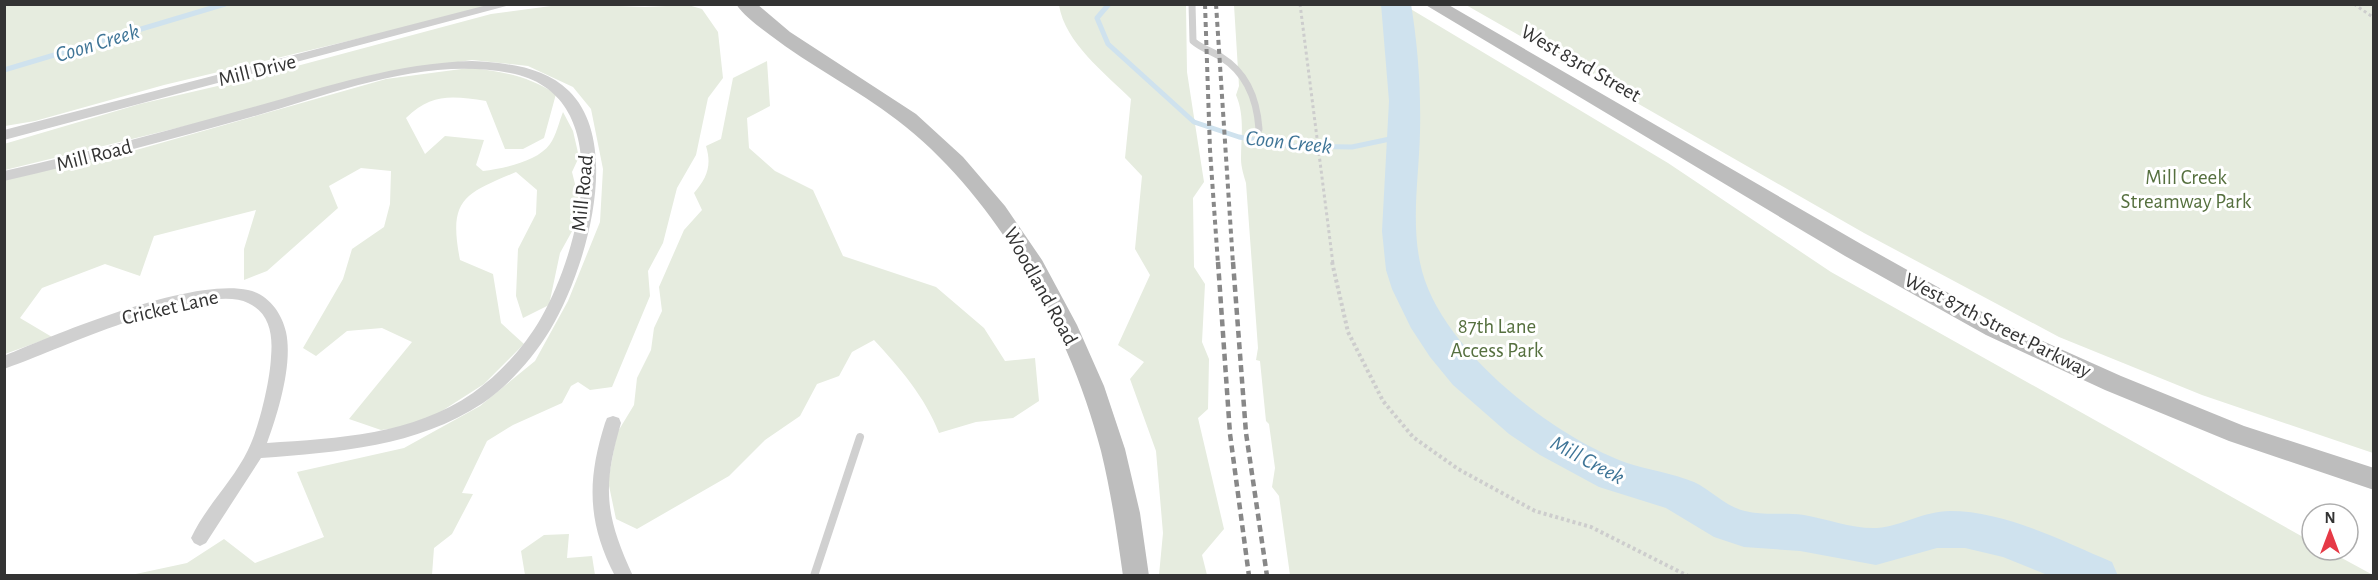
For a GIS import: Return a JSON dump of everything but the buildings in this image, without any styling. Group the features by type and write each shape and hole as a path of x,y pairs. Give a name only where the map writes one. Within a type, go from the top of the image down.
{"main road":[{"name":"Woodland Road","path":"745,4 785,38 883,100 920,129 974,182 1012,232 1047,288 1089,381 1122,489 1136,576"},
{"name":"West 83rd Street","path":"1433,4 1644,127"},
{"name":"West 87th Street Parkway","path":"1644,127 1853,250 1994,329 2238,434 2373,479"}],"street":[{"name":"Mill Drive","path":"4,135 508,4"},
{"name":"Mill Road","path":"4,176 133,145 355,84 419,70 476,65 504,67 529,73 550,83 567,96 579,116 587,144 586,205 575,254 557,303 528,350 508,372 478,397 450,415 412,432 360,444 257,451"},
{"name":"Cricket Lane","path":"4,363 106,323 176,302 228,294 247,296 263,304 272,315 279,334 280,367 257,451 200,538"},
{"path":"613,423 603,451 598,488 602,519 614,559 624,576"}],"lane":[{"path":"1192,4 1193,41 1199,48 1218,55 1241,74 1257,102 1258,129"},
{"path":"814,576 860,437"}],"path":[{"path":"1300,4 1330,251 1348,332 1378,392 1397,420 1434,455 1535,511 1591,527 1688,576"},
{"path":"2354,4 2373,18"}],"green space":[{"path":"566,4 645,7 688,5 702,9 718,32 723,78 708,98 696,155 677,188 663,243 648,271 650,296 612,387 590,390 578,382 571,386 562,403 513,425 487,441 462,493 473,494 452,534 434,548 432,575 131,575 187,563 224,539 255,563 324,537 297,472 404,448 480,406 535,361 568,301 600,222 603,169 591,109 573,87 528,66 472,60 377,74 218,118 5,170 4,144 140,104 252,78 491,14"},
{"path":"5,5 499,5 164,85 35,121 5,126"},
{"path":"1059,5 1186,5 1187,72 1204,182 1193,198 1194,267 1205,284 1202,342 1209,359 1208,409 1198,418 1224,529 1202,555 1207,575 1159,575 1163,533 1156,451 1130,379 1144,362 1118,345 1150,275 1135,249 1142,176 1125,158 1131,99 1098,68 1078,45 1069,32"},
{"name":"87th Lane Access Park","path":"1234,5 1404,5 1668,163 1831,272 2300,535 2300,562 2349,562 2373,575 1290,575 1279,496 1272,487 1275,468 1269,424 1266,421 1260,361 1256,360 1258,348 1246,183 1241,162 1242,119 1236,95 1239,86"},
{"name":"Mill Creek Streamway Park","path":"1466,5 2373,5 2373,453 2202,395 2059,337 1864,233"},
{"path":"767,61 770,106 747,118 749,148 775,171 813,190 843,256 936,287 984,328 1005,361 1035,358 1039,401 1013,418 976,422 939,433 919,395 874,340 852,352 839,376 817,384 800,416 765,440 729,476 637,529 616,519 608,481 617,433 634,405 637,378 651,350 654,328 662,311 659,287 684,230 702,210 694,193 707,171 706,146 721,139 733,78"},
{"path":"469,68 514,75 556,94 544,138 523,149 505,149 486,101 443,98 425,104 406,118 425,154 445,136 484,140 476,165 483,171 520,163 537,155 550,144 563,112 573,131 579,157 572,172 578,196 576,224 560,253 549,305 523,318 516,296 518,249 536,214 537,190 516,172 484,186 464,201 456,224 460,260 493,274 501,323 524,344 484,384 420,425 381,430 349,419 412,342 382,328 347,331 316,356 303,348 343,279 352,249 384,227 390,204 391,171 361,168 329,186 338,208 267,271 244,280 244,249 256,210 154,236 140,276 105,264 42,288 20,318 52,337 5,354 5,178 122,154 386,79"},
{"path":"569,534 567,558 592,556 595,575 525,575 521,551 544,535"}],"waterway":[{"name":"Coon Creek","path":"4,70 225,4"},
{"name":"Coon Creek","path":"1109,4 1097,18 1108,44 1194,122 1239,137 1288,146 1352,147 1404,136"},
{"name":"Mill Creek","path":"1396,4 1402,52 1405,118 1399,212 1404,270 1424,318 1443,347 1494,400 1523,423 1584,461 1621,478 1680,495 1736,527 1800,533 1856,545 1876,546 1887,545 1937,530 1965,530 2024,546 2097,576"}],"railway":[{"path":"1205,4 1210,150 1218,264"},
{"path":"1216,4 1233,264"},
{"path":"1218,262 1230,434 1249,576"},
{"path":"1233,262 1246,433 1267,576"}]}
